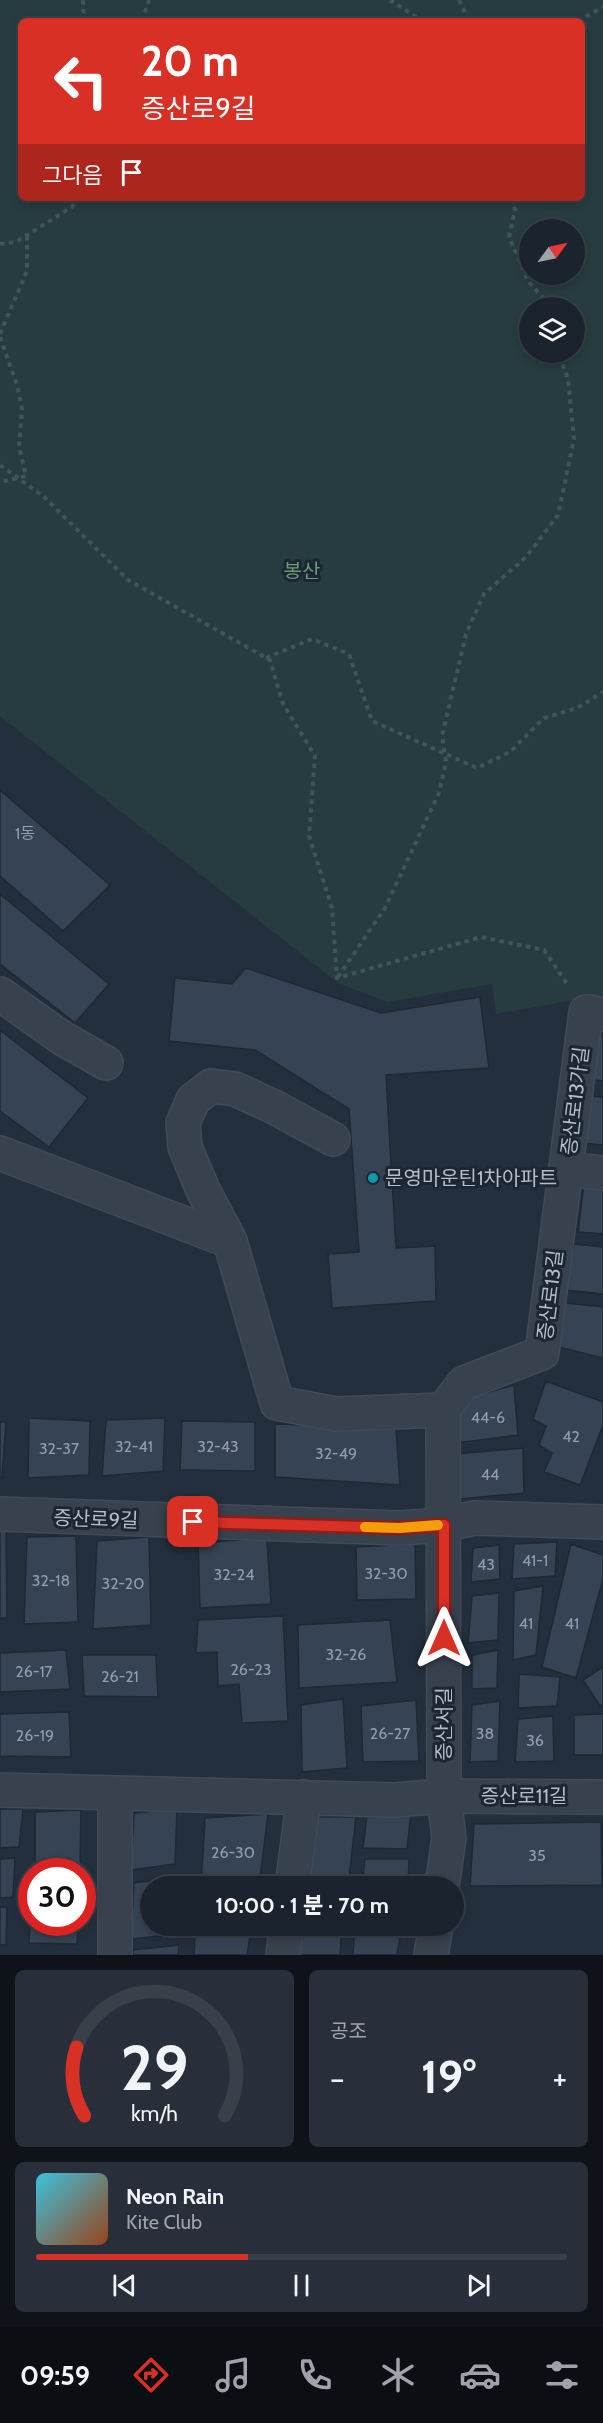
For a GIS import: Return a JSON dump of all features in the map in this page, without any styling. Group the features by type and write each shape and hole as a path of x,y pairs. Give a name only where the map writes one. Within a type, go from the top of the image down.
{"street":[{"path":"0,994 62,1038 106,1063"},
{"name":"증산로13가길","path":"595,1013 566,1169 603,1173"},
{"path":"333,1139 235,1089 211,1086 193,1100 183,1122 185,1147 203,1190 230,1241 277,1403 336,1414 443,1410 444,1525 474,1518 603,1522"},
{"path":"0,1153 230,1241"},
{"name":"증산로13길","path":"443,1410 464,1383 542,1353 566,1169"},
{"name":"증산로9길","path":"0,1514 399,1528 444,1525"},
{"name":"증산서길","path":"444,1525 444,1796 449,1838 444,1876"},
{"path":"0,1790 394,1800 444,1796"},
{"path":"115,1793 116,1955"},
{"name":"증산로11길","path":"444,1796 603,1797"},
{"path":"293,1876 304,1797"},
{"path":"283,1955 286,1936"},
{"path":"432,1955 435,1936"}],"path":[{"path":"84,0 84,18"},
{"path":"143,18 149,0"},
{"path":"390,0 417,18"},
{"path":"459,0 468,18"},
{"path":"583,18 603,7"},
{"path":"0,244 16,242 72,207 75,201"},
{"path":"512,201 516,210 509,237 528,281 542,297"},
{"path":"0,482 26,476 19,446 22,409 17,385 0,336 27,271 27,234"},
{"path":"337,978 385,908 439,793 446,762 442,736 466,634 484,594 527,556 558,515 574,439 568,379 562,363"},
{"path":"0,465 43,496 128,580 270,660 283,704 315,756 309,836 332,908 337,978"},
{"path":"266,658 312,639 349,654 372,721 477,768 510,752 544,718 577,708 603,692"},
{"path":"337,978 480,937 544,950 595,1013"}],"green space":[{"name":"봉산","path":"0,0 603,0 603,995 496,1014 492,984 387,1002 338,983 0,716"}],"building":[{"path":"0,790 110,885 63,931 0,876"},
{"path":"0,894 109,984 75,1023 0,964"},
{"name":"문영마운틴1차아파트","path":"246,968 381,1013 480,997 489,1068 386,1075 396,1248 435,1246 436,1301 332,1308 328,1254 359,1252 349,1109 255,1050 169,1041 175,978 232,984"},
{"path":"0,1030 88,1098 49,1147 0,1111"},
{"path":"599,1035 603,1035 603,1081 593,1080"},
{"path":"591,1096 603,1097 603,1145 582,1143"},
{"path":"584,1183 603,1185 603,1234 578,1232"},
{"path":"574,1244 603,1247 603,1294 565,1290"},
{"path":"565,1303 603,1307 603,1358 555,1346"},
{"path":"546,1381 603,1402 603,1425 580,1485 544,1472 552,1453 539,1445 546,1426 533,1419"},
{"path":"514,1385 518,1435 457,1443 460,1400"},
{"path":"29,1418 90,1421 89,1475 28,1478"},
{"path":"165,1418 163,1471 102,1476 106,1420"},
{"path":"182,1421 255,1422 255,1471 180,1470"},
{"path":"0,1422 6,1422 2,1478 0,1478"},
{"path":"275,1424 396,1428 400,1485 275,1477"},
{"path":"523,1448 524,1493 460,1499 455,1454"},
{"path":"6,1528 7,1618 0,1618 0,1529"},
{"path":"76,1536 78,1622 24,1624 27,1537"},
{"path":"149,1537 151,1625 93,1629 97,1541"},
{"path":"267,1538 271,1604 200,1608 198,1543"},
{"path":"557,1542 555,1576 512,1579 514,1544"},
{"path":"415,1544 416,1599 357,1600 356,1547"},
{"path":"571,1544 603,1555 603,1579 576,1678 542,1667"},
{"path":"499,1545 500,1579 471,1582 473,1548"},
{"path":"543,1586 536,1655 513,1660 514,1591"},
{"path":"499,1593 498,1640 468,1643 472,1596"},
{"path":"283,1616 288,1721 242,1723 239,1684 218,1686 217,1652 196,1653 198,1620"},
{"path":"390,1620 397,1682 299,1688 298,1625"},
{"path":"66,1650 70,1689 0,1692 0,1653"},
{"path":"498,1650 497,1688 472,1689 472,1655"},
{"path":"82,1655 156,1655 158,1697 84,1696"},
{"path":"603,1667 603,1704 600,1706 583,1680"},
{"path":"519,1674 560,1677 557,1706 518,1708"},
{"path":"343,1699 347,1768 302,1772 301,1705"},
{"path":"416,1700 419,1761 363,1762 361,1706"},
{"path":"500,1701 498,1761 470,1762 472,1705"},
{"path":"69,1712 71,1757 0,1756 0,1714"},
{"path":"603,1714 603,1755 574,1755 574,1715"},
{"path":"553,1716 554,1761 515,1762 518,1719"},
{"path":"0,1809 23,1809 19,1847 0,1848"},
{"path":"177,1809 175,1864 131,1870 134,1813"},
{"path":"81,1810 80,1858 35,1858 35,1812"},
{"path":"411,1813 407,1849 363,1848 367,1815"},
{"path":"268,1814 260,1876 202,1876 205,1818"},
{"path":"316,1817 356,1817 349,1876 308,1876"},
{"path":"601,1822 602,1885 470,1886 474,1824"},
{"path":"15,1858 13,1897 0,1898 0,1859"},
{"path":"365,1859 409,1859 408,1876 363,1876"},
{"path":"140,1882 140,1936 160,1936 131,1939 134,1883"},
{"path":"0,1907 7,1907 6,1945 0,1945"},
{"path":"29,1936 77,1936 77,1944 29,1943"},
{"path":"195,1936 250,1936 247,1955 194,1955"},
{"path":"303,1936 341,1936 340,1955 300,1955"},
{"path":"354,1936 400,1936 397,1955 353,1955"},
{"path":"179,1945 178,1955 133,1955 133,1950"}],"slow traffic":[{"path":"365,1527 399,1528 438,1525"}],"place":[{"name":"문영마운틴1차아파트","path":"373,1178"}],"route":[{"path":"193,1522 399,1528 444,1525 444,1638"}]}
